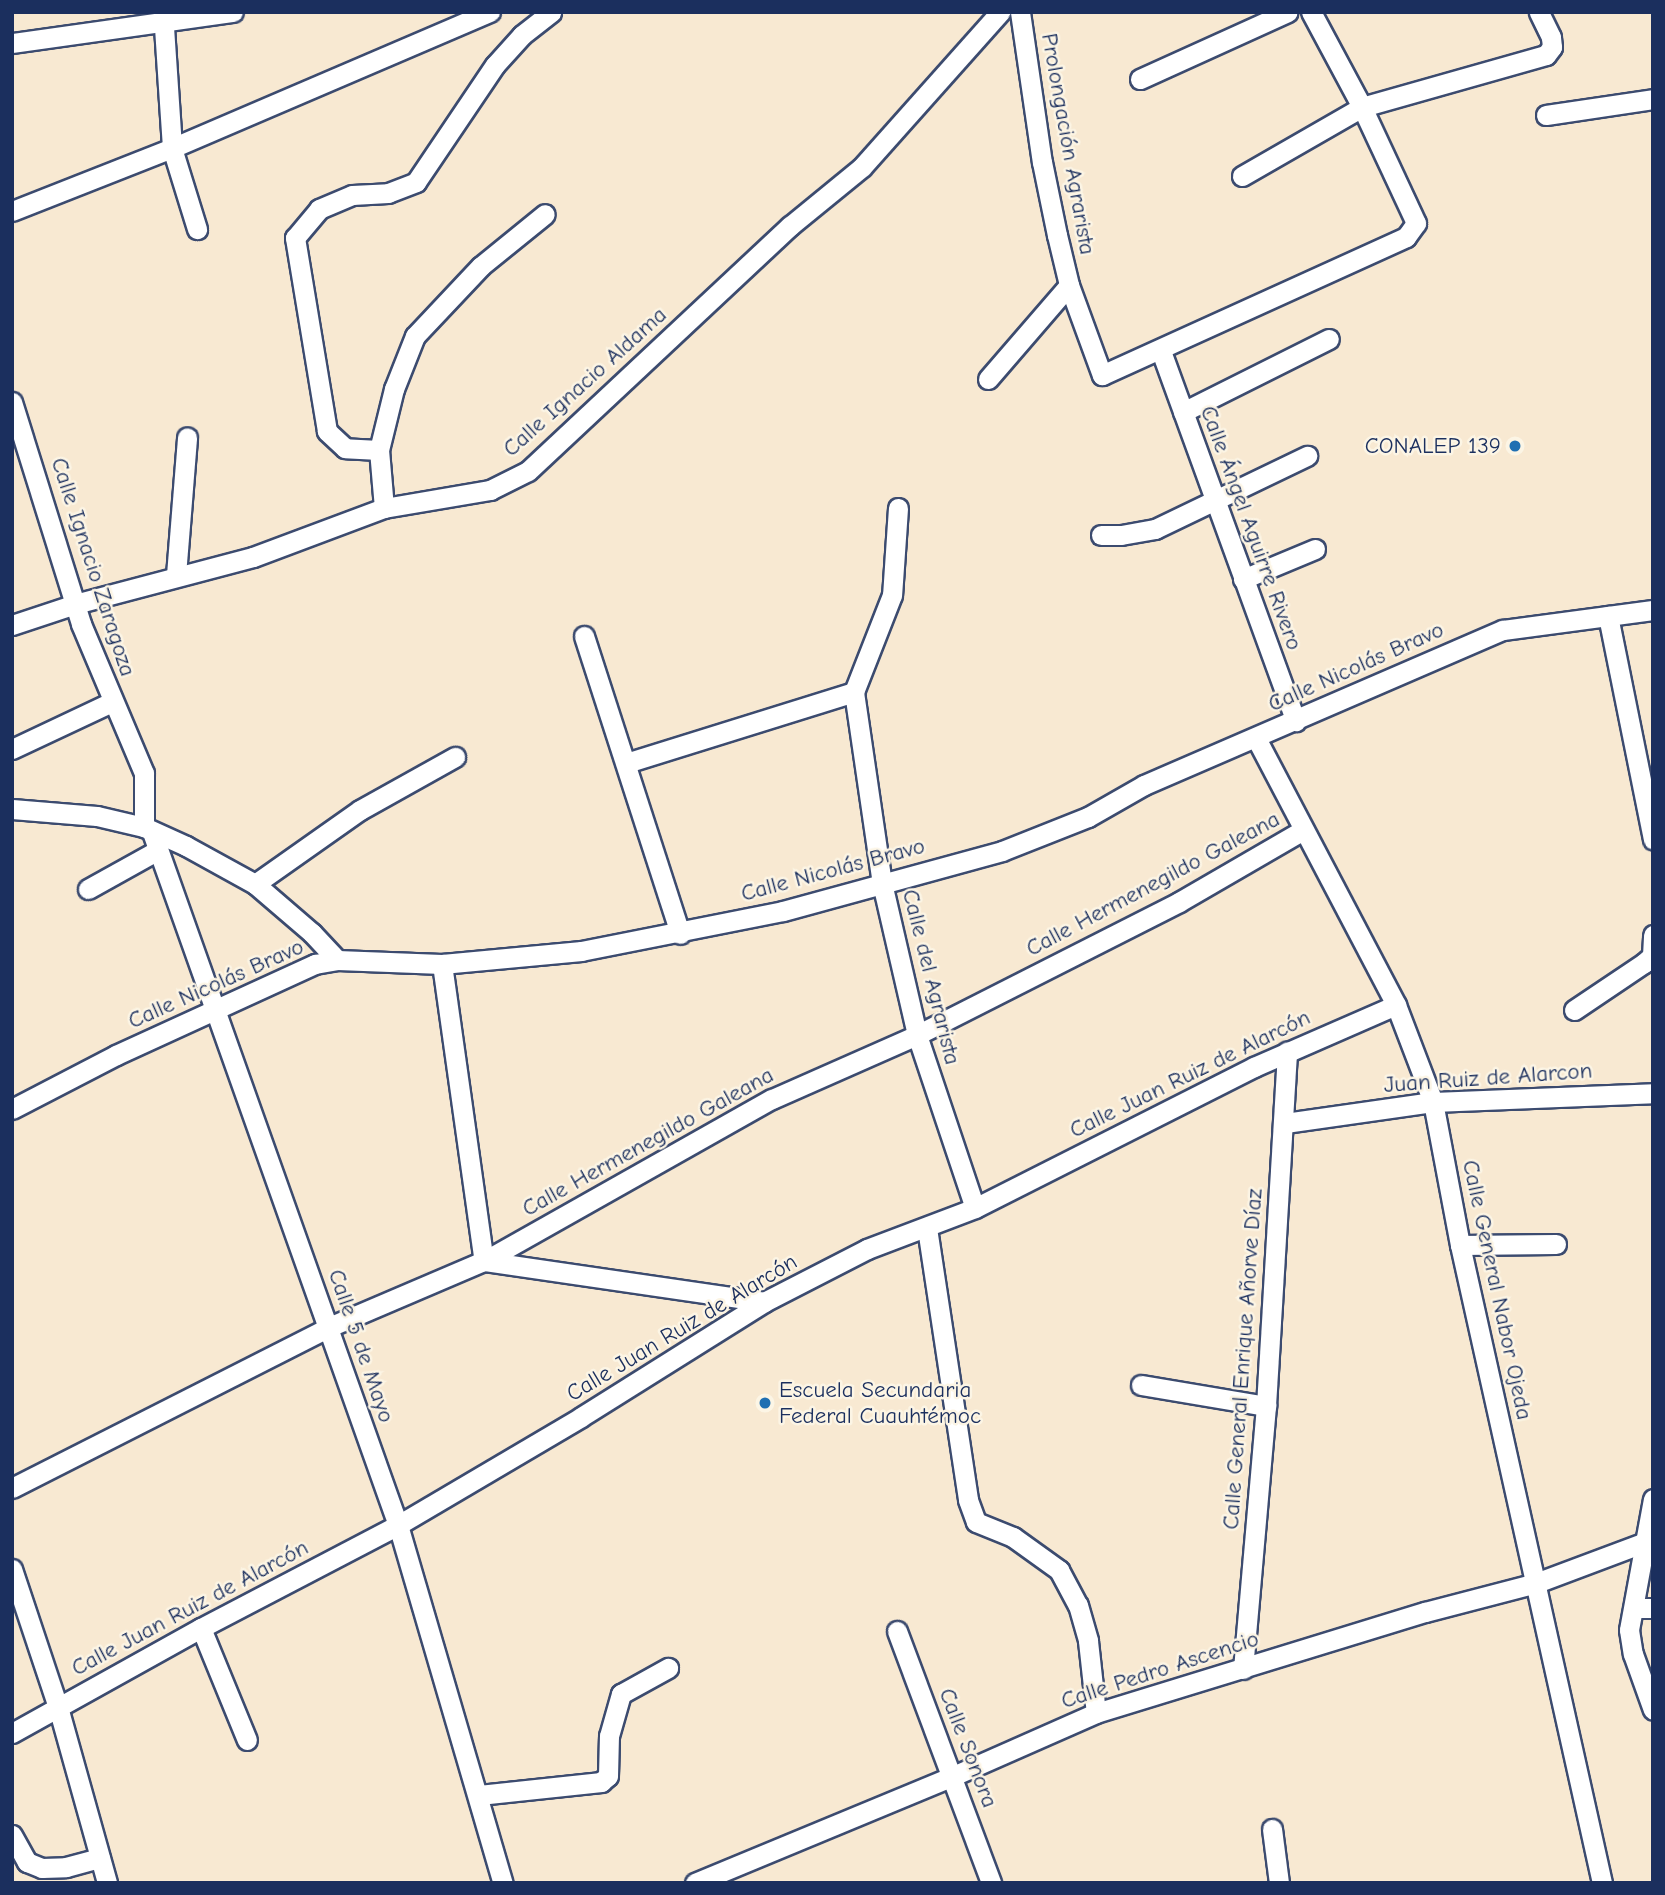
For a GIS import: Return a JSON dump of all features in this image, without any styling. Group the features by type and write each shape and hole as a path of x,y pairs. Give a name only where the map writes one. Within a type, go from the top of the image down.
{"street":[{"path":"12,43 163,17 233,12"},
{"path":"12,211 172,148 490,12"},
{"path":"379,450 345,448 327,431 295,238 319,209 352,195 388,193 416,183 495,65 522,35 551,12"},
{"name":"Calle Ignacio Aldama","path":"12,625 176,575 253,556 384,508 490,490 528,471 790,226 862,167 1000,12"},
{"name":"Prolongación Agrarista","path":"1020,12 1042,162 1069,285 1102,375 1161,351"},
{"path":"1140,79 1288,12"},
{"path":"1161,351 1406,237 1416,223 1362,107 1311,12"},
{"path":"1242,176 1362,107 1546,55 1552,47 1551,37 1539,12"},
{"path":"163,17 172,148 197,229"},
{"path":"1546,115 1653,99"},
{"path":"384,508 379,450 394,389 415,336 481,266 545,214"},
{"path":"988,379 1069,285"},
{"path":"1183,412 1329,339"},
{"name":"Calle Ángel Aguirre Rivero","path":"1161,351 1213,501 1296,721"},
{"name":"Calle Ignacio Zaragoza","path":"12,402 75,604 112,702 144,773 151,837"},
{"path":"176,575 187,437"},
{"path":"1101,534 1121,535 1155,529 1307,456"},
{"path":"626,763 853,692 892,595 898,508"},
{"path":"1243,579 1315,549"},
{"name":"Calle Nicolás Bravo","path":"12,1109 116,1055 218,1010 295,971 337,960 442,964 581,951 680,934 783,911 1002,851 1088,817 1144,785 1503,630 1653,610"},
{"path":"1608,616 1653,840"},
{"path":"584,636 680,934"},
{"name":"Calle del Agrarista","path":"853,692 882,883 918,1035 975,1208"},
{"path":"12,749 112,702"},
{"name":"Calle General Nabor Ojeda","path":"1256,738 1396,1005 1433,1102 1461,1245 1602,1883"},
{"path":"255,884 360,810 455,757"},
{"path":"12,809 97,816 220,863 255,884 312,933 337,960"},
{"name":"Calle Hermenegildo Galeana","path":"12,1488 329,1327 484,1261 772,1099 918,1035 1179,902 1303,830"},
{"path":"88,889 151,837"},
{"name":"Calle 5 de Mayo","path":"151,837 218,1010 398,1525 503,1883"},
{"path":"1574,1010 1652,956 1653,935"},
{"path":"442,964 484,1261 764,1302"},
{"name":"Calle Juan Ruiz de Alarcón","path":"12,1732 201,1628 398,1525 581,1417 764,1302 867,1249 975,1208 1287,1052 1396,1005"},
{"name":"Calle General Enrique Añorve Díaz","path":"1244,1668 1266,1406 1285,1123 1287,1052"},
{"name":"Juan Ruiz de Alarcon","path":"1285,1123 1433,1102 1653,1093"},
{"path":"927,1228 968,1500 976,1522 1013,1537 1059,1570 1078,1605 1088,1641 1096,1713"},
{"path":"1461,1245 1556,1244"},
{"path":"1141,1385 1266,1406"},
{"path":"1653,1499 1643,1608 1629,1630 1633,1654 1653,1710"},
{"name":"Calle Pedro Ascencio","path":"695,1883 953,1776 1096,1713 1425,1612 1536,1583 1649,1541"},
{"path":"12,1569 58,1707 107,1883"},
{"path":"201,1628 247,1740"},
{"name":"Calle Sonora","path":"897,1631 991,1883"},
{"path":"479,1795 601,1782 608,1776 609,1736 621,1694 668,1668"},
{"path":"1272,1829 1279,1883"},
{"path":"12,1835 27,1862 42,1868 66,1867 100,1858"}],"place":[{"name":"CONALEP 139","path":"1515,446"},
{"name":"Escuela Secundaria Federal Cuauhtémoc","path":"765,1403"}]}
